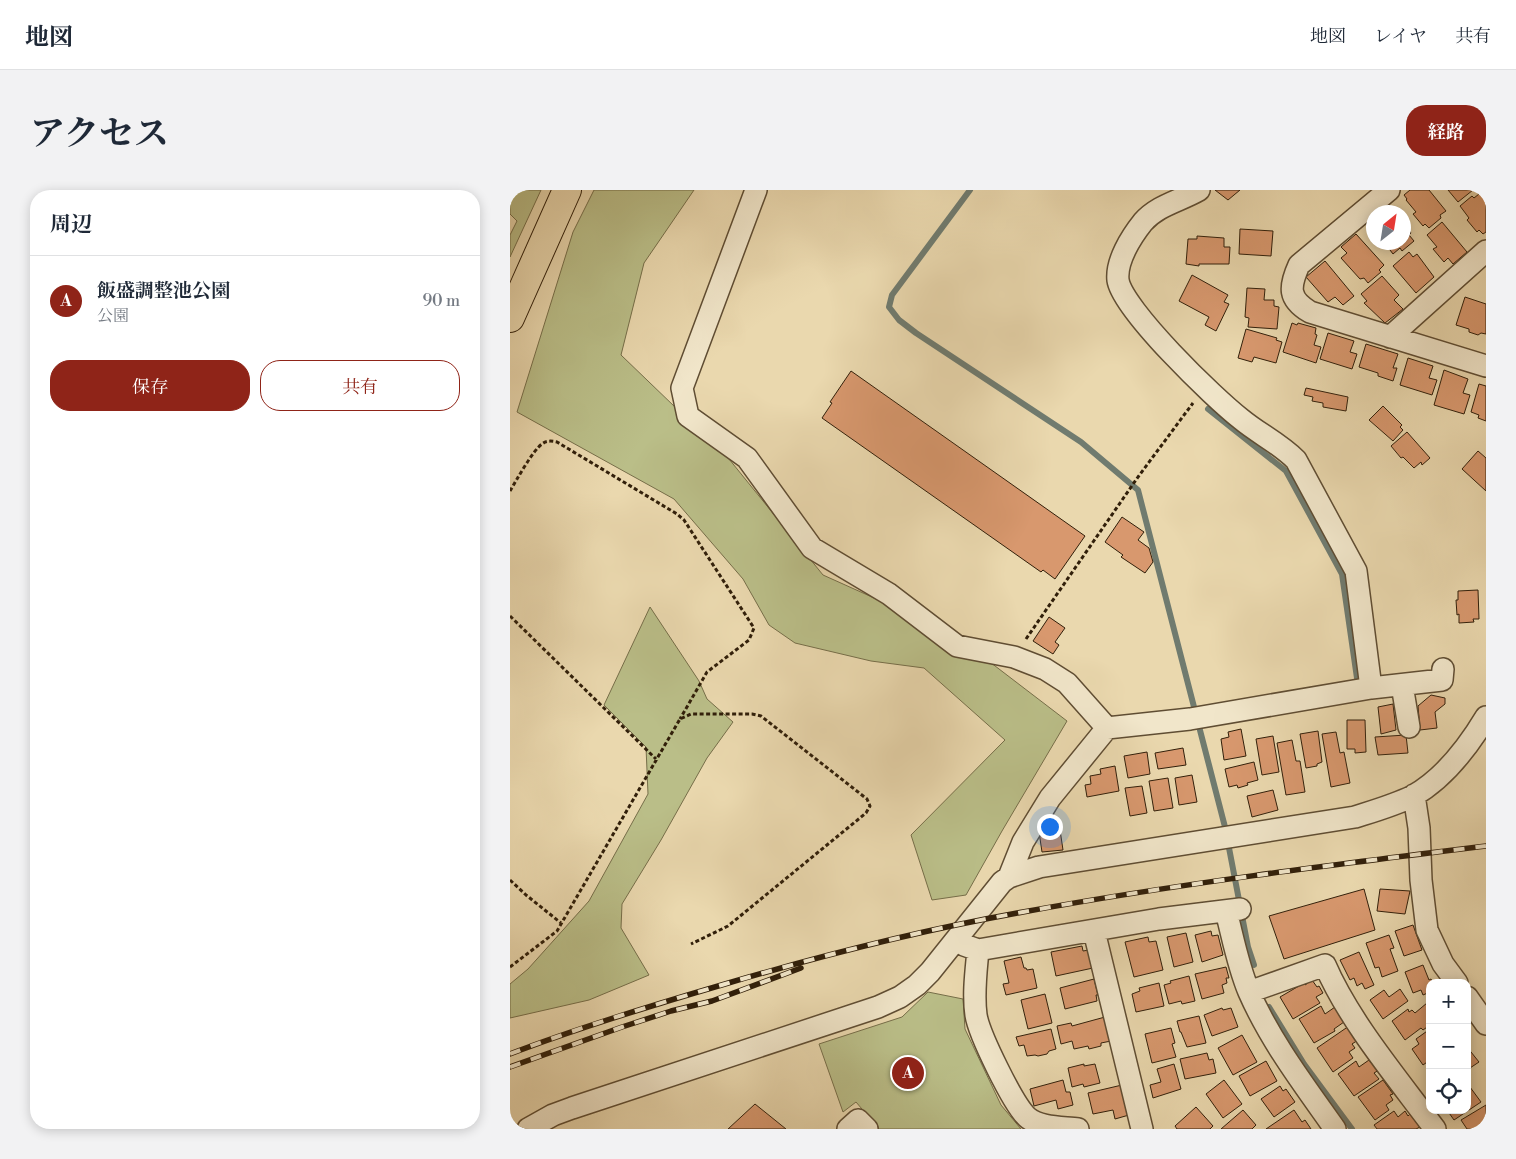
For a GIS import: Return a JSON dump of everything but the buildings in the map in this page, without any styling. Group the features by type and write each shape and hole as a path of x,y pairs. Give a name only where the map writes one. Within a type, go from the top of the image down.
{"highway":[{"path":"510,318 567,190"}],"street":[{"path":"756,190 682,388 688,416 747,458 812,548 889,594 957,646 1014,658 1045,669 1067,683 1107,728"},
{"path":"1199,190 1163,206 1144,222 1123,253 1117,270 1118,282 1125,296 1157,338 1204,386 1241,420 1284,448 1296,460 1356,572 1371,688"},
{"path":"1390,190 1299,265 1294,276 1291,291 1298,305 1310,312 1486,366"},
{"path":"1390,337 1486,251"},
{"path":"1009,877 1023,842 1050,798 1107,728 1198,718 1371,688 1442,680 1443,669"},
{"path":"1402,685 1409,727"},
{"path":"528,1129 553,1115 572,1108 878,1007 900,996 930,972 1002,882 1009,877 1038,867 1355,817 1414,795 1456,761 1472,741 1486,717"},
{"path":"1414,795 1419,828 1421,880 1427,930 1443,964 1454,979"},
{"path":"954,941 978,950 1159,920 1233,910 1241,967 1250,992 1278,1048 1336,1129"},
{"path":"1094,931 1142,1129"},
{"path":"978,950 975,998 976,1016 983,1037 1013,1097 1027,1117 1039,1126 1078,1129"},
{"path":"1250,992 1325,964 1336,987 1373,1045 1435,1129"},
{"path":"1471,1003 1486,1024"},
{"path":"848,1129 858,1120 867,1129"}],"path":[{"path":"1014,658 1075,566 1204,386"},
{"path":"510,491 521,471 541,444 550,440 557,442 684,520 754,628 749,640 707,672 556,931 510,967"},
{"path":"510,616 656,759"},
{"path":"680,719 691,714 752,714 762,716 867,799 870,806 866,813 728,926 691,944"},
{"path":"510,880 561,923"}],"green space":[{"path":"518,190 541,190 510,257 510,235 517,221 510,214 510,203"},
{"path":"594,190 694,190 644,263 621,355 729,459 823,575 952,633 1067,721 966,895 932,900 911,835 1005,740 924,668 871,661 795,643 769,625 743,579 674,499 517,412 573,232"},
{"path":"650,607 699,681 707,699 733,722 707,758 661,840 622,904 621,928 649,975 589,1000 510,1018 510,984 528,969 589,901 648,794 646,747 604,705"},
{"path":"928,992 963,999 965,1029 1001,1105 1021,1129 879,1129 856,1102 843,1112 819,1044 902,1017"}],"waterway":[{"path":"970,190 892,295 889,307 899,320 916,333 1081,442 1138,490 1225,827 1248,947 1254,965"},
{"path":"1208,409 1286,471 1342,574 1357,678"},
{"path":"1269,1007 1304,1064 1352,1129"}],"railway":[{"path":"510,1054 617,1017 725,984 836,953 910,935 1023,912 1196,884 1486,846"},
{"path":"510,1067 622,1027 671,1011 712,1001 801,968"}],"place":[{"name":"飯盛調整池公園","path":"908,1073"}]}
